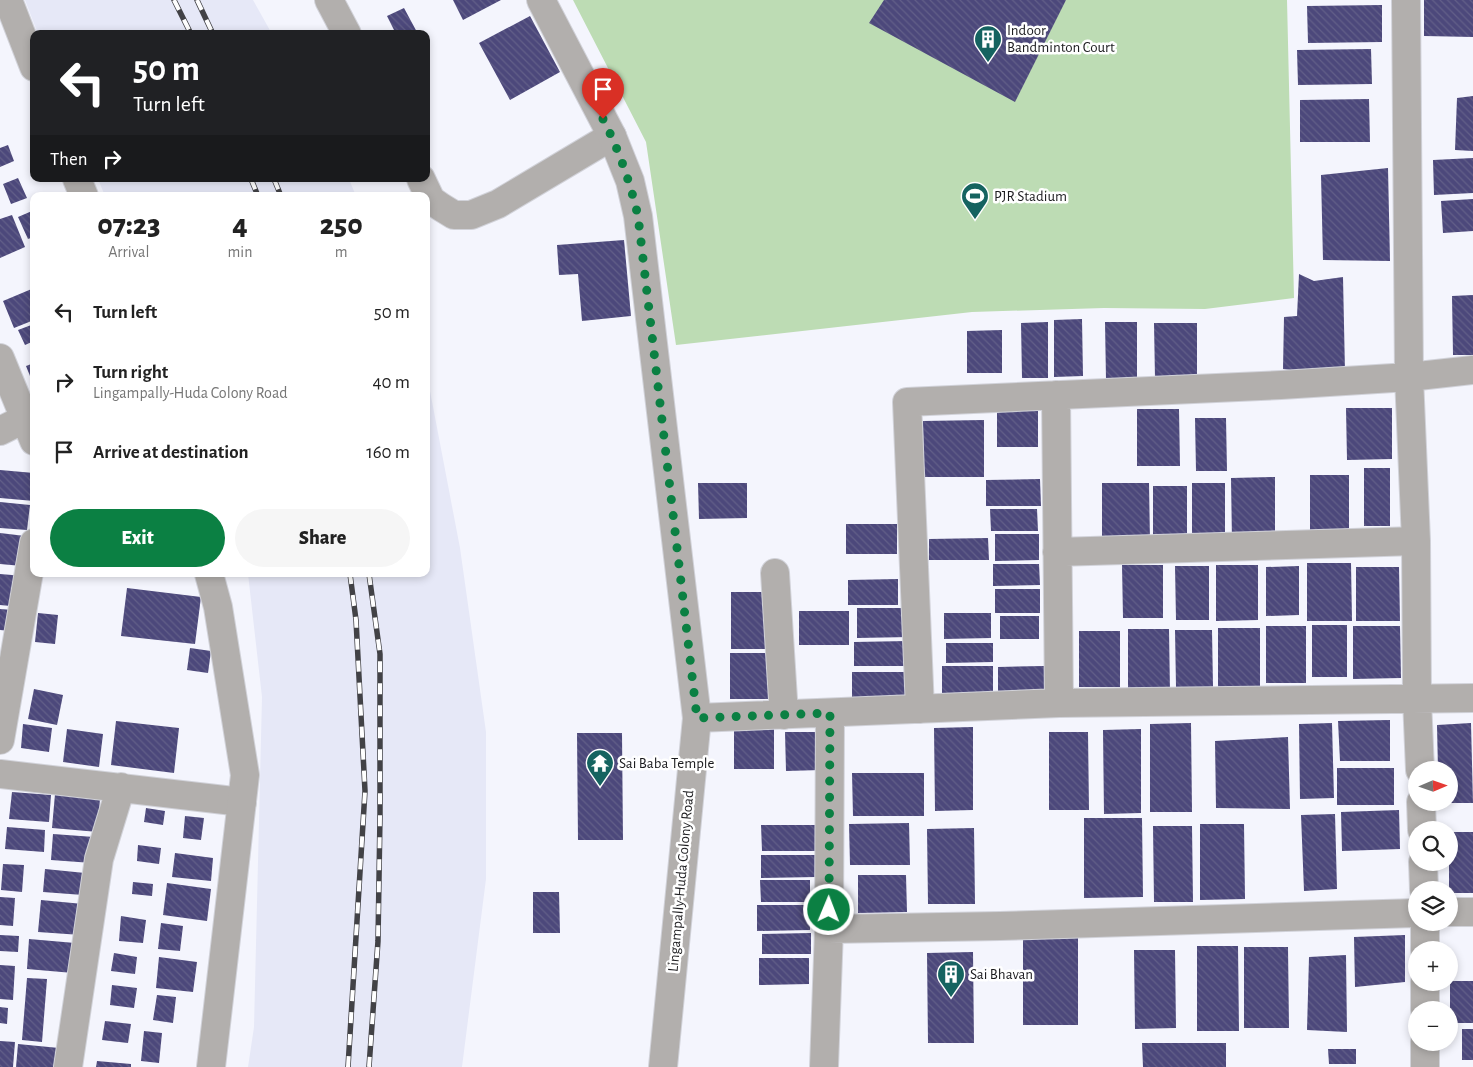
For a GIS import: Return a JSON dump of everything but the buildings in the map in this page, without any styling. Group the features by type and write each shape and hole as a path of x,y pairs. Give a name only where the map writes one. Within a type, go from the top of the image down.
{"street":[{"path":"8,0 30,57"},
{"path":"329,0 345,30"},
{"name":"Lingampally-Huda Colony Road","path":"541,0 612,136 630,181 638,216 697,718 663,1067"},
{"path":"1406,0 1409,377 1416,541 1417,699 1420,761"},
{"path":"430,198 454,215 471,215 498,204 612,136"},
{"path":"0,358 30,422"},
{"path":"920,710 907,402 1281,385 1409,377 1473,370"},
{"path":"1056,395 1059,703"},
{"path":"0,431 30,424"},
{"path":"1058,552 1416,541"},
{"path":"0,740 30,566"},
{"path":"775,573 784,715"},
{"path":"210,577 218,607 245,775 211,1067"},
{"path":"697,718 1059,703 1473,698"},
{"path":"824,1067 828,929 830,713"},
{"path":"0,774 242,802"},
{"path":"68,1067 99,859 121,788"},
{"path":"1458,912 1473,912"},
{"path":"828,929 1010,926 1408,913"},
{"path":"1425,1051 1425,1067"}],"shaded area":[{"path":"25,0 253,0 270,30 36,30"},
{"path":"99,182 350,182 354,192 103,192"},
{"path":"430,391 460,548 486,732 486,879 462,1067 248,1067 254,1027 262,697 248,577 430,577"}],"green space":[{"name":"PJR Stadium","path":"573,0 1287,0 1294,298 1205,309 1104,308 972,312 676,345 646,142"}],"railway":[{"path":"174,0 189,30"},
{"path":"197,0 211,30"},
{"path":"252,182 256,192"},
{"path":"275,182 279,192"},
{"path":"348,1067 365,791 356,620 350,577"},
{"path":"369,577 380,654 380,816 378,941 369,1067"}],"place":[{"name":"Indoor Bandminton Court","path":"988,63"},
{"name":"PJR Stadium","path":"975,220"},
{"name":"Sai Baba Temple","path":"600,787"},
{"name":"Sai Bhavan","path":"951,998"}],"route":[{"path":"603,119 630,181 638,216 697,718 830,713 829,910"}]}
